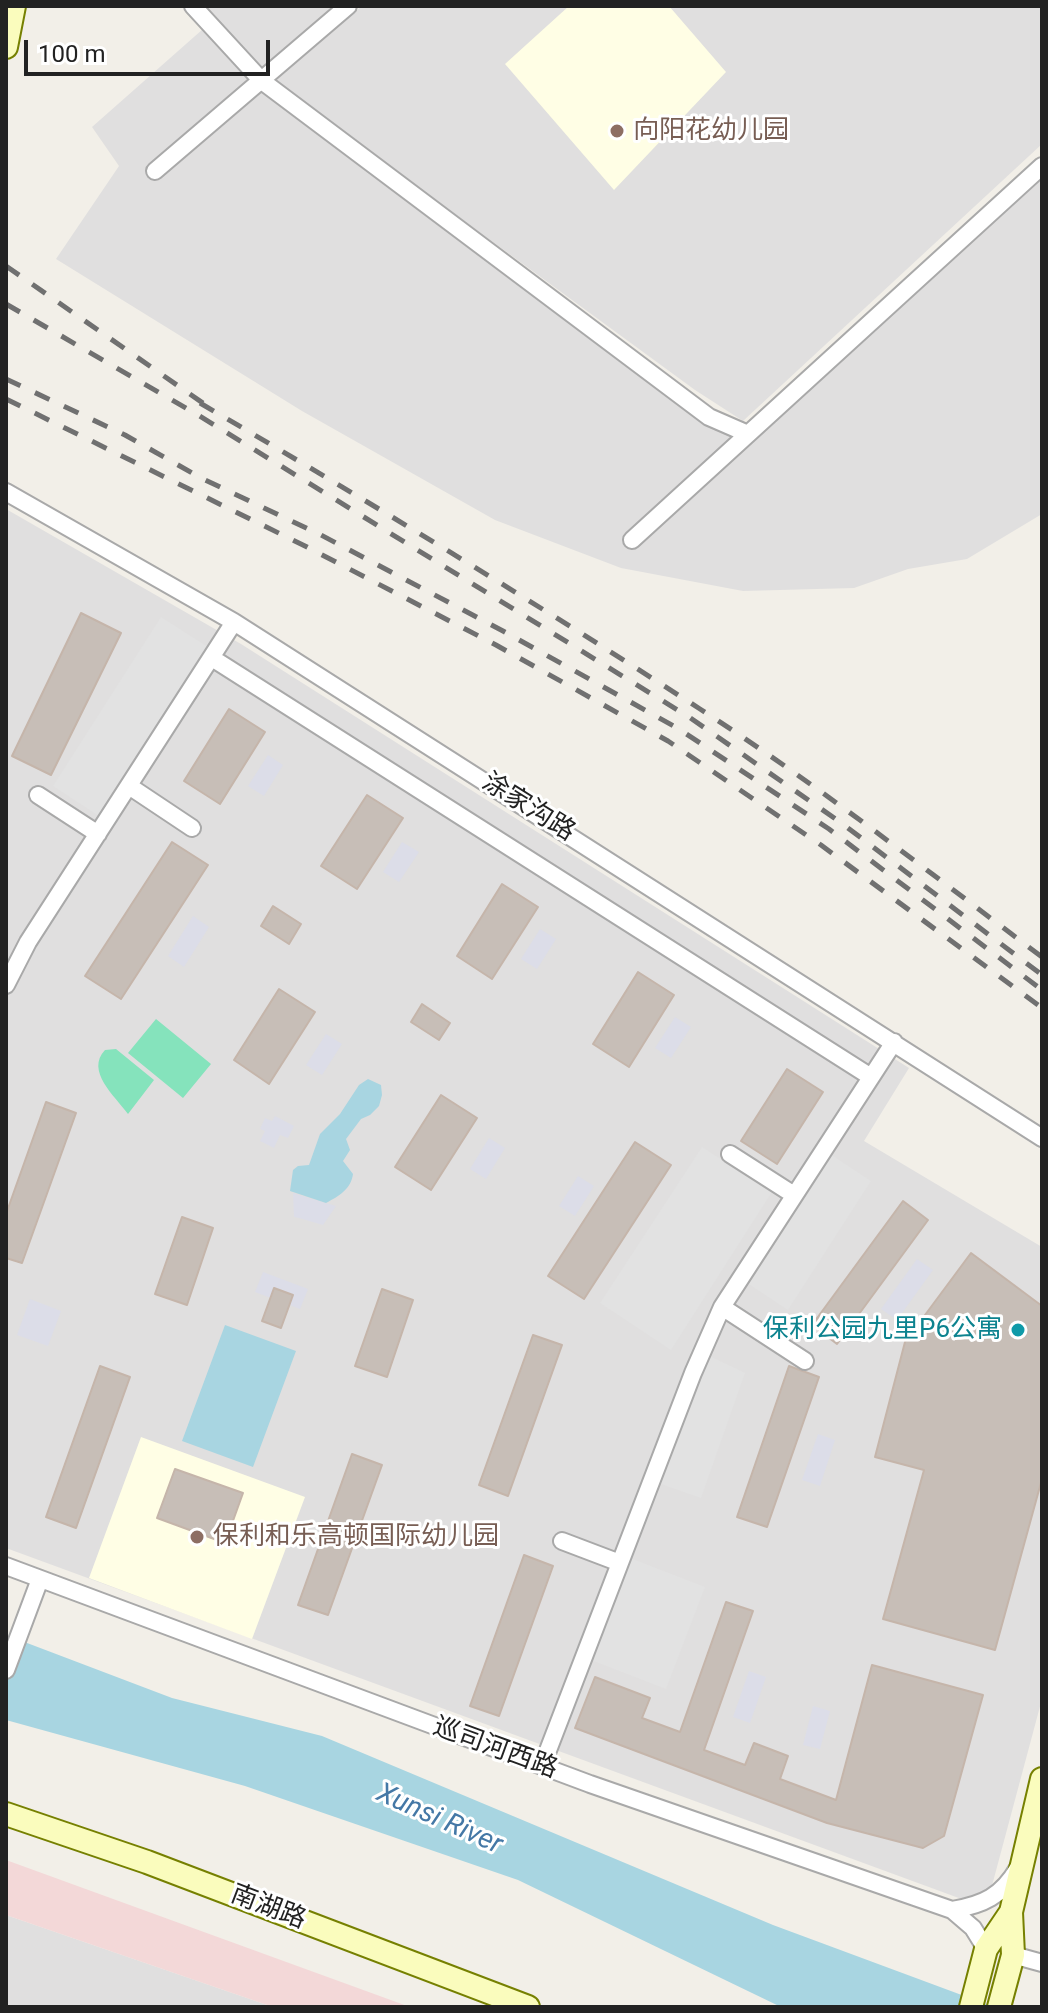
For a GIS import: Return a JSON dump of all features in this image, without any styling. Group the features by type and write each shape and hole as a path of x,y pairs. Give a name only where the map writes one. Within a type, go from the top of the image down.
{"main road":[{"path":"6,47 14,6"},
{"path":"999,2007 1013,1955 1011,1912 1042,1779"},
{"name":"南湖路","path":"6,1814 147,1862 528,2007"},
{"path":"971,2007 986,1949 1011,1912"}],"street":[{"path":"193,6 262,81 709,417 748,434"},
{"path":"155,171 348,6"},
{"path":"632,540 1042,166"},
{"name":"涂家沟路","path":"6,492 234,622 1042,1138"},
{"path":"6,985 28,942 234,622"},
{"path":"212,658 871,1077"},
{"path":"129,786 192,828"},
{"path":"38,795 98,834"},
{"path":"542,1766 693,1373 722,1307 894,1042"},
{"path":"730,1154 794,1195"},
{"path":"722,1307 805,1361"},
{"path":"562,1541 620,1563"},
{"name":"巡司河西路","path":"6,1566 542,1766 952,1910"},
{"path":"6,1670 40,1579"},
{"path":"952,1910 982,1904 997,1895 1009,1883 1021,1862"},
{"path":"952,1910 973,1928 986,1949"},
{"path":"1013,1955 1042,1963"}],"shaded area":[{"path":"202,6 338,6 261,72"},
{"path":"362,6 1042,6 1042,144 743,421 695,390 273,81"},
{"name":"向阳花幼儿园","path":"569,6 669,6 726,72 614,190 505,64"},
{"path":"203,29 261,92 752,439 896,308 902,307 1042,174 1042,514 967,559 908,569 854,588 743,591 621,568 495,520 302,411 56,259 119,166 92,127"},
{"path":"6,509 241,644 909,1068 864,1141 1042,1247 1042,1699 986,1908 6,1548"},
{"path":"161,617 211,649 102,818 53,786"},
{"path":"268,755 283,765 264,796 248,786"},
{"path":"402,842 419,852 399,882 383,872"},
{"path":"193,916 209,927 184,967 168,956"},
{"path":"540,929 556,939 537,969 521,959"},
{"path":"675,1017 691,1027 671,1058 655,1048"},
{"path":"326,1034 342,1044 322,1075 306,1065"},
{"path":"275,1116 294,1126 288,1138 280,1135 274,1148 260,1141 265,1131 260,1129 265,1118 272,1121"},
{"path":"489,1138 505,1148 486,1179 470,1169"},
{"path":"702,1147 772,1192 671,1350 600,1303"},
{"path":"827,1152 871,1181 788,1310 744,1281"},
{"path":"578,1176 594,1186 575,1216 559,1206"},
{"path":"293,1193 336,1206 323,1225 294,1217"},
{"path":"917,1259 933,1270 897,1320 881,1309"},
{"path":"263,1272 308,1289 300,1309 255,1292"},
{"path":"30,1299 61,1311 48,1346 17,1335"},
{"path":"707,1355 745,1373 701,1498 658,1483"},
{"path":"818,1434 835,1440 820,1486 802,1480"},
{"name":"保利和乐高顿国际幼儿园","path":"141,1437 305,1497 252,1639 89,1578"},
{"path":"630,1558 705,1587 666,1689 591,1660"},
{"path":"749,1671 766,1677 750,1723 733,1717"},
{"path":"813,1706 830,1711 820,1749 803,1745"},
{"path":"6,1860 410,2007 273,2007 6,1915"},
{"path":"6,1915 273,2007 6,2007"}],"green space":[{"path":"156,1019 211,1064 183,1098 128,1053"},
{"path":"116,1049 154,1080 128,1114 104,1083 98,1066 105,1050"}],"water":[{"path":"368,1079 381,1085 382,1095 379,1106 361,1119 346,1139 350,1150 343,1161 353,1174 347,1188 326,1203 290,1191 293,1170 309,1165 320,1134 340,1114 359,1085"},
{"path":"225,1325 296,1351 253,1467 182,1441"},
{"name":"Xunsi River","path":"6,1635 172,1698 322,1736 773,1925 994,2007 781,2007 518,1880 245,1786 6,1720"}],"building":[{"path":"81,613 121,633 51,775 12,756"},
{"path":"229,709 265,732 220,804 184,781"},
{"path":"367,795 403,818 357,889 321,866"},
{"path":"172,842 208,865 121,999 85,976"},
{"path":"502,884 538,907 492,979 457,956"},
{"path":"273,906 301,924 289,944 261,926"},
{"path":"638,972 674,995 629,1067 593,1044"},
{"path":"279,989 315,1012 269,1084 234,1060"},
{"path":"422,1004 450,1023 439,1040 411,1022"},
{"path":"787,1069 823,1092 777,1164 741,1141"},
{"path":"441,1095 477,1118 431,1190 395,1167"},
{"path":"46,1102 76,1113 22,1263 6,1258 6,1214"},
{"path":"635,1142 671,1165 584,1299 548,1276"},
{"path":"903,1201 928,1220 837,1344 812,1325"},
{"path":"182,1217 213,1228 187,1305 155,1294"},
{"path":"971,1253 1042,1306 1042,1479 995,1650 883,1619 924,1470 875,1457 905,1342"},
{"path":"274,1288 293,1295 281,1328 262,1321"},
{"path":"382,1289 413,1300 387,1377 355,1366"},
{"path":"533,1335 562,1345 508,1496 479,1485"},
{"path":"100,1366 130,1377 76,1528 46,1517"},
{"path":"789,1366 819,1377 767,1527 737,1517"},
{"path":"352,1454 382,1465 328,1615 298,1605"},
{"path":"175,1469 243,1493 225,1543 157,1518"},
{"path":"524,1555 553,1566 499,1716 470,1706"},
{"path":"726,1602 753,1611 704,1750 745,1765 754,1743 788,1756 780,1779 836,1800 872,1665 983,1695 944,1836 923,1848 827,1823 575,1728 595,1677 650,1698 642,1718 680,1732"}],"railway":[{"path":"6,266 210,408"},
{"path":"6,304 198,415 689,717 840,822 1042,975"},
{"path":"6,379 125,435 201,478 321,535 679,729 829,829 1042,990"},
{"path":"6,399 305,546 496,645 668,741 821,845 1042,1008"},
{"path":"200,403 452,553 700,709 830,798 1042,957"}],"place":[{"name":"向阳花幼儿园","path":"617,131"},
{"name":"保利公园九里P6公寓","path":"1018,1330"},
{"name":"保利和乐高顿国际幼儿园","path":"197,1537"}]}
